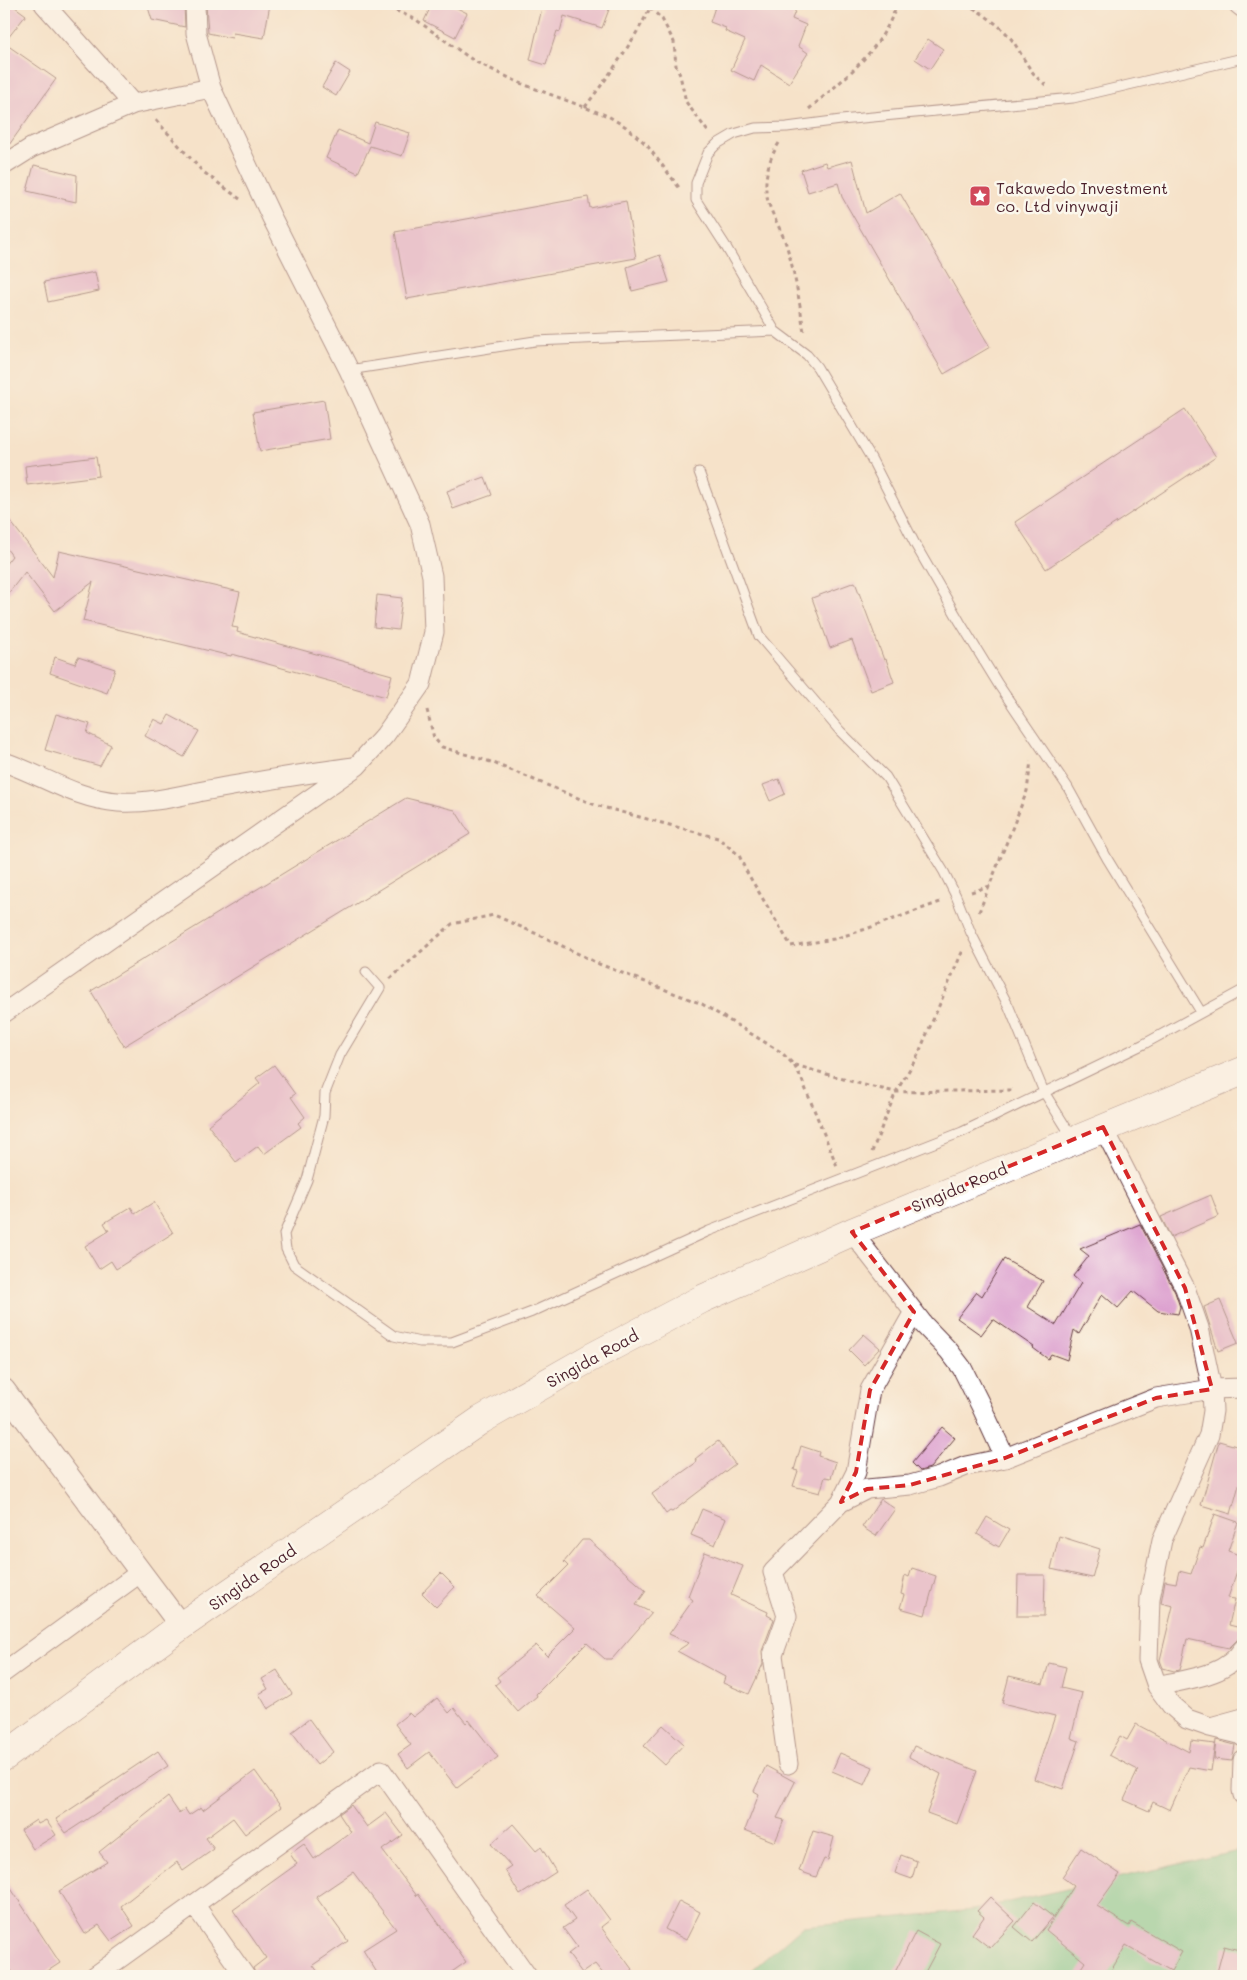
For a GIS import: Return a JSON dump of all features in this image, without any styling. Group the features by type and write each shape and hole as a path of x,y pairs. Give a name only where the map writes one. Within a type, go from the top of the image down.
{"highway":[{"name":"Singida Road","path":"4,1757 181,1626 481,1420 590,1358 702,1299 852,1232 1103,1127 1243,1071"}],"street":[{"path":"44,4 133,104"},
{"path":"4,1013 357,766 385,735 421,684 434,632 432,576 420,524 350,370 272,218 211,88 196,33 195,4"},
{"path":"1238,4 1243,8"},
{"path":"4,165 31,148 133,104 211,88"},
{"path":"4,762 29,770 63,789 118,802 158,800 311,772 357,766"},
{"path":"1103,1127 1185,1288 1199,1328 1212,1389 1213,1412 1209,1435 1162,1540 1150,1598 1148,1660 1157,1686 1171,1705 1187,1719 1239,1734 1243,1737"},
{"path":"852,1232 914,1312 962,1368 1004,1458"},
{"path":"788,1764 772,1655 786,1616 774,1572 841,1502 856,1472 870,1390 914,1312"},
{"path":"841,1502 867,1489 910,1484 939,1477 966,1466 1004,1458 1156,1398 1212,1389 1243,1388"},
{"path":"4,1390 181,1626"},
{"path":"4,1672 141,1572"},
{"path":"1157,1686 1206,1675 1224,1668 1243,1649"},
{"path":"1210,1727 1243,1718"},
{"path":"1243,1760 1243,1795"},
{"path":"95,1976 380,1770 527,1976"},
{"path":"194,1904 246,1976"}],"lane":[{"path":"1201,1012 1108,860 1067,786 998,684 960,622 915,544 871,458 817,368 807,355 775,331 725,245 696,200 696,183 708,153 717,144 734,134 755,128 788,127 841,120 1073,98 1243,58"},
{"path":"350,370 535,341 775,331"},
{"path":"699,472 759,636 840,731 886,777 944,872 971,933 1009,1007 1044,1092 1074,1140"},
{"path":"366,972 380,988 340,1054 325,1094 324,1116 307,1180 284,1234 286,1249 294,1264 394,1336 420,1342 452,1342 532,1312 709,1231 962,1132 1144,1044 1243,990"}],"path":[{"path":"381,4 415,19 474,61 520,82 608,116 639,136 685,194 696,200"},
{"path":"585,107 617,65 637,34 652,4"},
{"path":"807,355 800,304 789,255 766,192 766,174 771,157 788,127 859,64 882,38 897,4"},
{"path":"966,4 1007,34 1038,80 1073,98"},
{"path":"650,8 662,19 674,42 676,66 686,102 717,144"},
{"path":"133,104 157,121 202,171 228,192 272,218"},
{"path":"421,684 434,738 442,746 491,762 595,805 718,838 739,855 745,869 791,946 834,939 990,886"},
{"path":"380,988 452,924 494,915 598,964 702,1004 781,1052 794,1065 802,1080 843,1179"},
{"path":"794,1065 896,1092 1006,1090 1044,1092"},
{"path":"865,1171 896,1092"}],"highlighted area":[{"path":"1103,1127 1185,1288 1212,1389 1156,1398 1005,1458 910,1485 867,1489 841,1502 856,1472 870,1390 914,1312 852,1232"}],"green space":[{"path":"1243,1850 1243,1976 745,1976 803,1926 972,1910"}],"building":[{"path":"4,4 11,4 26,15 4,43"},
{"path":"147,4 184,4 185,27 152,20"},
{"path":"206,4 270,4 264,38 233,33 232,38 208,33"},
{"path":"432,4 449,4 467,13 455,37 424,21"},
{"path":"539,4 611,4 602,28 564,16 560,32 557,31 546,65 530,60 542,8 538,7"},
{"path":"716,4 798,4 792,19 806,25 798,46 808,53 789,83 761,65 754,81 731,70 745,40 725,31 726,28 710,22"},
{"path":"928,39 943,49 930,69 915,59"},
{"path":"4,43 56,79 4,152"},
{"path":"336,63 350,72 336,96 322,87"},
{"path":"375,122 410,133 402,156 370,146 358,173 326,158 338,130 368,143"},
{"path":"852,160 866,213 900,193 990,347 944,374 842,197 838,183 808,192 801,170 825,162 827,167"},
{"path":"34,165 77,175 76,202 27,191"},
{"path":"588,197 590,208 626,201 636,258 407,299 395,232"},
{"path":"660,255 669,282 632,291 627,267"},
{"path":"95,272 99,291 48,302 44,282"},
{"path":"324,400 330,439 260,451 253,412"},
{"path":"1185,409 1216,457 1046,569 1015,522"},
{"path":"96,457 99,476 27,485 25,466"},
{"path":"485,477 492,495 453,509 447,491"},
{"path":"4,513 53,577 59,551 240,592 232,627 238,628 237,632 392,675 386,697 232,654 231,656 83,621 93,582 55,611 25,572 4,599 4,566 12,556 4,545"},
{"path":"855,582 894,682 871,691 852,640 830,648 812,598"},
{"path":"377,595 402,598 398,630 374,627"},
{"path":"55,657 75,664 78,657 115,669 107,693 50,673"},
{"path":"56,714 90,724 87,733 111,745 100,766 45,750"},
{"path":"169,715 199,731 184,757 145,736 154,719 164,724"},
{"path":"779,779 785,794 770,801 763,785"},
{"path":"406,798 455,810 470,834 124,1046 91,991"},
{"path":"274,1065 295,1094 291,1097 305,1117 298,1123 301,1127 264,1154 258,1146 236,1162 208,1125 260,1083 256,1078"},
{"path":"1211,1195 1219,1216 1171,1237 1161,1217"},
{"path":"154,1202 173,1233 116,1269 111,1261 99,1269 85,1246 109,1231 104,1223 131,1207 135,1214"},
{"path":"1140,1224 1175,1292 1180,1307 1178,1314 1158,1311 1133,1291 1118,1308 1102,1294 1079,1334 1074,1330 1067,1360 1051,1354 1048,1359 993,1319 981,1335 957,1318 977,1292 982,1296 1004,1259 1043,1281 1028,1307 1056,1325 1081,1283 1073,1276 1089,1256 1080,1249"},
{"path":"1220,1300 1238,1343 1218,1351 1204,1307"},
{"path":"864,1334 880,1348 864,1365 849,1350"},
{"path":"942,1427 955,1438 930,1468 920,1471 912,1463"},
{"path":"718,1441 735,1464 672,1512 670,1511 666,1514 652,1494 697,1462 695,1459"},
{"path":"1219,1441 1243,1448 1243,1470 1231,1514 1201,1505"},
{"path":"801,1446 819,1452 818,1456 836,1462 831,1478 825,1477 820,1493 793,1486 798,1471 794,1470"},
{"path":"881,1499 895,1509 876,1536 862,1527"},
{"path":"702,1509 726,1519 715,1545 691,1535"},
{"path":"1215,1514 1238,1522 1228,1551 1242,1556 1228,1598 1235,1599 1229,1625 1241,1628 1238,1639 1229,1648 1187,1639 1180,1670 1174,1671 1163,1668 1160,1660 1173,1606 1161,1603 1165,1581 1176,1583 1179,1571 1191,1574 1200,1547 1203,1548"},
{"path":"987,1517 1009,1530 999,1547 977,1534"},
{"path":"1059,1536 1100,1549 1092,1578 1051,1569"},
{"path":"582,1540 589,1540 646,1591 636,1605 652,1613 612,1659 605,1659 587,1643 536,1694 537,1696 518,1712 495,1685 500,1681 497,1677 536,1645 547,1656 575,1628 538,1596 568,1566 564,1562"},
{"path":"705,1552 743,1566 731,1595 768,1612 767,1615 774,1619 762,1651 763,1664 749,1694 723,1683 725,1677 677,1651 689,1643 669,1634 693,1600 688,1596"},
{"path":"912,1568 936,1576 925,1615 900,1608 904,1595 901,1594 905,1575 909,1577"},
{"path":"441,1573 455,1587 436,1607 422,1593"},
{"path":"1018,1575 1045,1575 1044,1616 1017,1616"},
{"path":"1049,1663 1066,1667 1061,1688 1082,1693 1071,1738 1079,1741 1063,1789 1034,1779 1055,1716 1002,1703 1009,1676 1043,1684"},
{"path":"277,1670 292,1694 268,1709 259,1694 268,1689 262,1679"},
{"path":"437,1698 449,1713 454,1708 466,1723 469,1720 498,1757 457,1788 429,1752 408,1768 398,1754 411,1745 395,1724 409,1713 413,1717"},
{"path":"309,1719 333,1752 317,1765 292,1732"},
{"path":"1136,1724 1189,1752 1191,1741 1215,1744 1211,1771 1189,1767 1170,1810 1153,1802 1149,1811 1124,1800 1138,1770 1109,1755 1120,1736 1127,1740"},
{"path":"663,1725 684,1744 665,1765 644,1746"},
{"path":"1216,1740 1235,1745 1232,1761 1214,1759"},
{"path":"914,1746 977,1771 957,1824 927,1813 941,1774 909,1757"},
{"path":"158,1751 168,1766 66,1833 56,1819"},
{"path":"840,1753 873,1767 865,1785 832,1771"},
{"path":"766,1766 795,1782 777,1818 784,1820 775,1842 745,1830 759,1794 754,1791"},
{"path":"255,1771 281,1807 245,1834 233,1818 206,1838 214,1849 183,1871 177,1862 121,1906 134,1926 111,1941 99,1925 85,1934 59,1891 107,1862 99,1852 168,1797 179,1813 185,1809 189,1815 201,1807 203,1810"},
{"path":"351,1805 367,1827 386,1813 403,1835 382,1850 417,1896 418,1894 466,1962 446,1976 379,1976 363,1950 396,1929 353,1872 316,1897 348,1941 313,1965 321,1976 256,1976 253,1968 266,1958 233,1910 297,1864 290,1854 304,1844 314,1859 351,1832 339,1814"},
{"path":"36,1820 38,1824 46,1820 56,1835 33,1849 21,1830"},
{"path":"513,1824 536,1851 541,1847 556,1872 520,1895 505,1870 511,1866 491,1844"},
{"path":"813,1831 834,1837 828,1860 824,1859 816,1877 799,1871"},
{"path":"1081,1848 1120,1874 1097,1906 1129,1926 1131,1922 1182,1952 1171,1971 1126,1945 1108,1976 1076,1976 1085,1962 1046,1930 1074,1886 1062,1877"},
{"path":"901,1855 917,1861 912,1879 895,1873"},
{"path":"4,1878 60,1963 40,1976 15,1976 4,1960"},
{"path":"587,1889 610,1920 601,1927 637,1976 605,1976 595,1964 582,1973 568,1954 577,1947 563,1928 575,1920 564,1905"},
{"path":"990,1897 1015,1921 990,1948 972,1934 984,1917 977,1911"},
{"path":"679,1901 700,1912 686,1940 665,1929"},
{"path":"1034,1902 1053,1917 1032,1942 1014,1927"},
{"path":"916,1931 940,1944 923,1976 893,1976"},
{"path":"1224,1946 1243,1951 1243,1976 1216,1976"}],"place":[{"name":"Takawedo Investment co. Ltd vinywaji","path":"980,196"}]}
